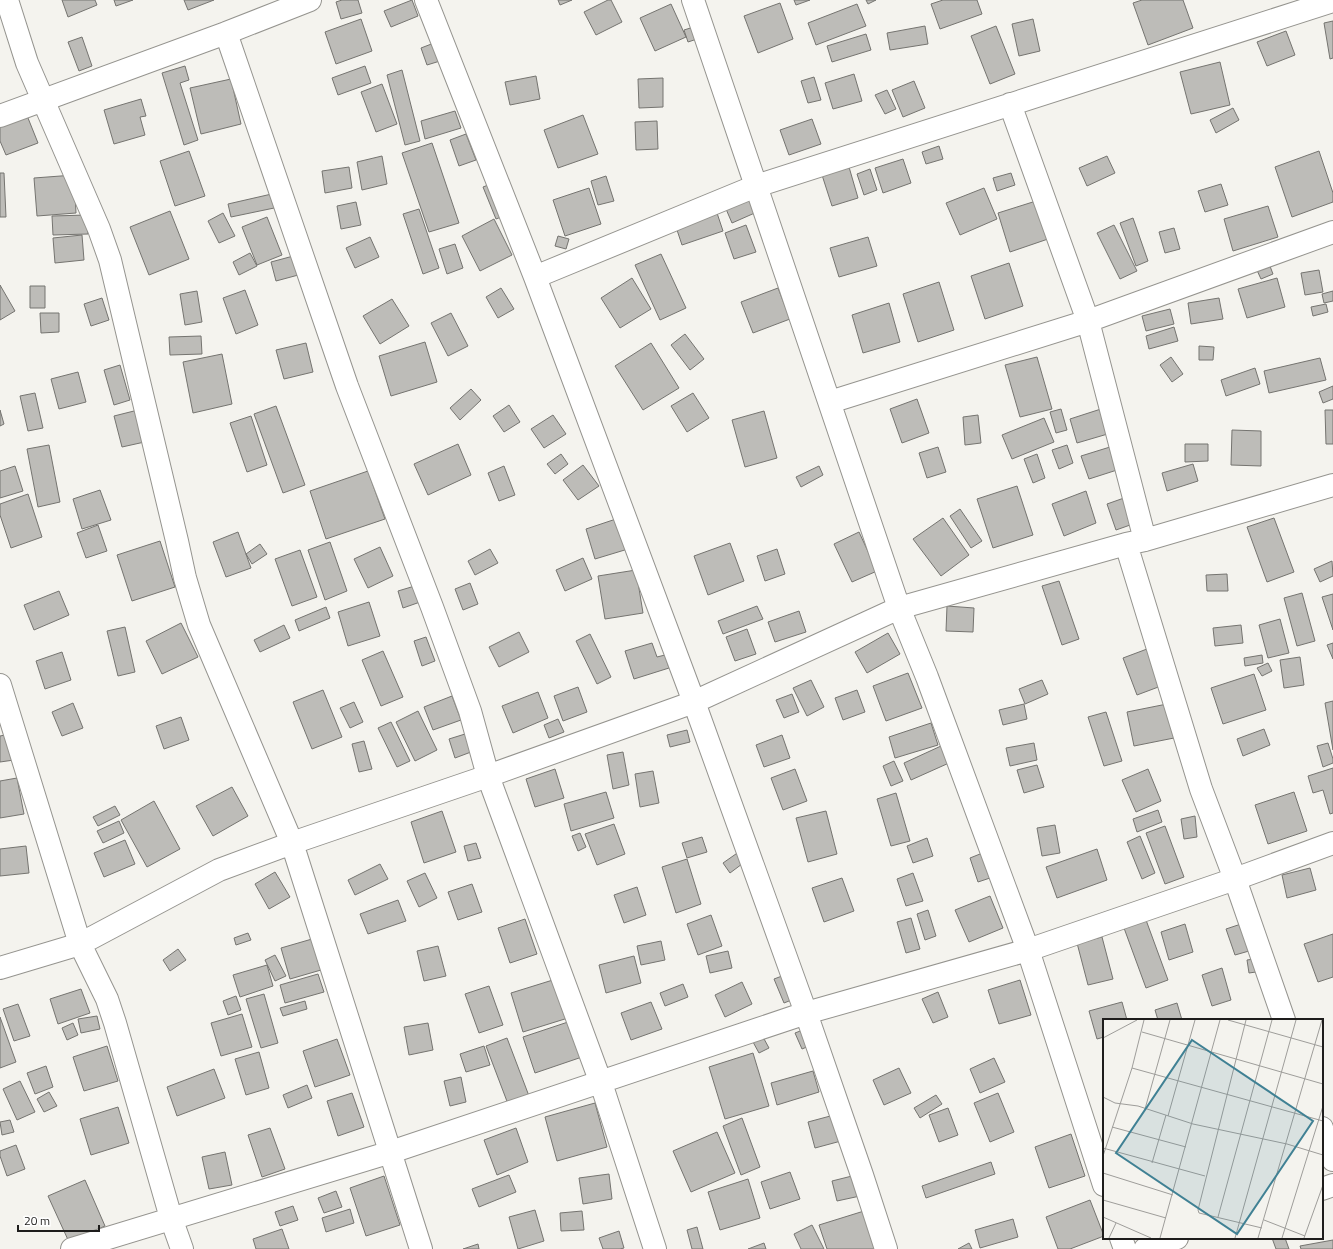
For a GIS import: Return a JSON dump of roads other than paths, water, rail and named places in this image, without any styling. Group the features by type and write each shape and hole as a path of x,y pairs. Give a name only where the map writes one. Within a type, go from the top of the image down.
{"street":[{"path":"7,0 27,63 99,229 110,260 185,578 199,625 292,843 421,1249"},
{"path":"0,116 226,33 310,0"},
{"path":"426,0 534,277 694,702 806,1013 886,1249"},
{"path":"693,0 899,608 927,677 1028,950 1103,1182"},
{"path":"534,277 756,186 1333,1"},
{"path":"226,33 347,386 429,599 470,711 488,776 601,1082 655,1249"},
{"path":"1010,104 1088,321 1135,542 1200,789 1236,879 1284,1019"},
{"path":"830,402 1088,321 1333,232"},
{"path":"0,968 80,944 219,870 694,702 899,608 1333,485"},
{"path":"0,684 80,944 107,999 111,1011 171,1218 182,1249"},
{"path":"72,1249 391,1152 806,1013 1028,950 1236,879 1333,843"},
{"path":"1323,1131 1333,1160"},
{"path":"1323,1189 1333,1185"},
{"path":"1121,1239 1125,1249"},
{"path":"1145,1249 1174,1239"}]}
